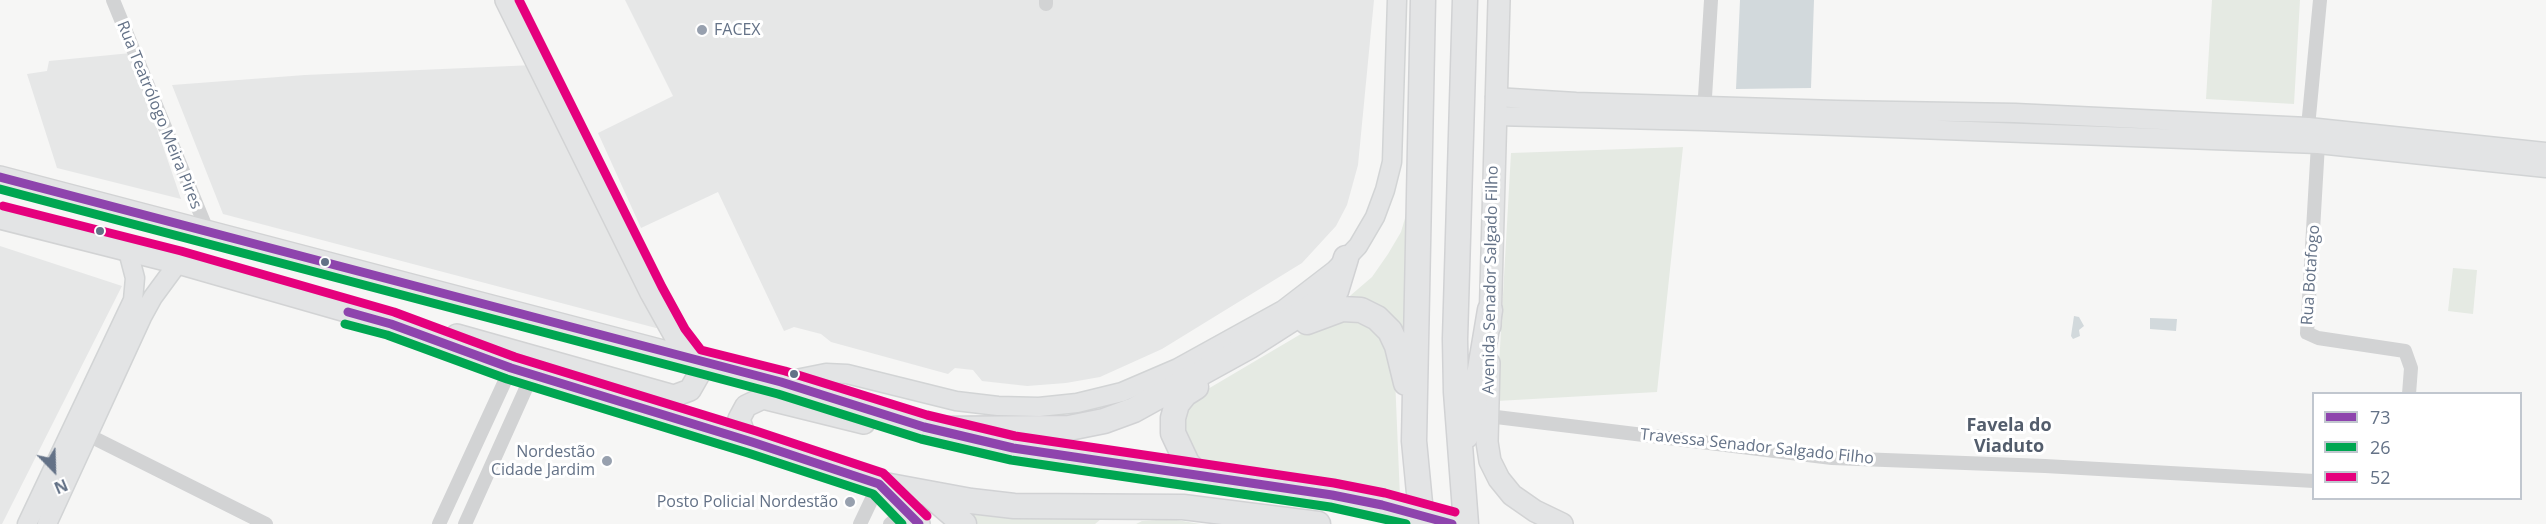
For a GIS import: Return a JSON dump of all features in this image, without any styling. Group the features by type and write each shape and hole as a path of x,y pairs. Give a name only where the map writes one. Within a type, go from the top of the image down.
{"highway":[{"path":"1414,441 1422,0"},
{"name":"Avenida Senador Salgado Filho","path":"1465,0 1456,256 1456,392 1466,524"},
{"path":"928,428 1069,428 1104,422 1134,410 1250,346 1336,291 1341,264"},
{"path":"1200,477 1187,463 1173,433 1173,418 1177,404 1185,394 1304,323 1342,309 1361,310 1377,318 1389,331 1403,362 1422,524"},
{"path":"1461,453 1474,405 1490,310"},
{"path":"876,414 1013,448 1332,495 1382,505 1452,524"},
{"path":"879,484 971,501 1014,506 1183,507 1318,524"},
{"path":"927,493 964,524"},
{"path":"1107,524 1132,506"}],"main road":[{"path":"391,324 439,330 674,396 684,394 696,384 698,366 675,336 651,293 506,0"},
{"path":"781,382 826,373 847,374 956,401 998,406 1039,407 1077,403 1122,392 1178,369 1283,310 1341,264 1358,246 1375,217 1385,190 1392,162 1397,0"},
{"name":"Avenida Senador Salgado Filho","path":"1499,0 1490,310 1488,416 1490,461 1499,479 1520,501 1562,524"},
{"path":"1495,106 1704,113 2318,144 2546,168"},
{"path":"1704,113 2015,113 2308,127 2546,152"},
{"path":"0,177 781,382 876,414"},
{"path":"1,221 178,263 391,324 532,375 752,442 879,484 905,520"},
{"path":"27,524 133,300 135,278 128,251"},
{"path":"47,524 142,317 153,297 178,263"},
{"path":"752,442 743,431 739,419 746,406 763,398 868,424 928,428"}],"street":[{"name":"Rua Teatrólogo Meira Pires","path":"113,0 207,230"},
{"path":"1704,113 1711,0"},
{"path":"2308,127 2320,0"},
{"name":"Rua Botafogo","path":"2318,144 2307,333 2318,338 2405,351 2411,369 2409,392"},
{"path":"439,524 511,368"},
{"path":"465,524 532,375"},
{"name":"Travessa Senador Salgado Filho","path":"1488,416 1832,458 2045,466 2312,481"},
{"path":"88,435 266,524"},
{"path":"460,479 482,488"},
{"path":"864,522 879,484"}],"shaded area":[{"path":"625,0 1374,0 1358,165 1347,205 1336,226 1302,263 1162,349 1100,377 1066,383 1027,386 982,381 973,370 955,368 948,374 831,342 821,334 794,327 784,331 718,192 641,228 598,133 673,96"},
{"path":"1740,0 1814,0 1811,88 1736,89"},
{"path":"2212,0 2300,0 2294,104 2206,99"},
{"path":"131,53 181,199 57,168 27,74 47,71 49,61"},
{"path":"534,65 661,326 656,328 223,214 172,85 305,75"},
{"path":"1683,147 1657,392 1497,401 1511,153"},
{"path":"1410,201 1405,342 1344,301 1372,277 1388,254 1401,232"},
{"path":"0,246 122,286 2,524 0,524"},
{"path":"2453,268 2477,270 2473,314 2448,311"},
{"path":"2074,316 2079,317 2084,326 2079,330 2080,336 2073,339 2071,336"},
{"path":"1358,317 1376,326 1394,353 1400,498 1211,467 1194,452 1185,434 1186,412 1196,396 1328,318"},
{"path":"2150,318 2177,319 2176,331 2150,329"},
{"path":"960,513 1065,519 1106,515 1095,524 978,524"},
{"path":"1171,519 1200,524 1136,524 1142,521"}],"transit line":[{"name":"52","path":"519,0 662,287 685,329 701,350 785,371 927,415 1015,436 1334,483 1385,493 1455,512"},
{"name":"73","path":"0,177 781,382 924,427 1013,448 1332,495 1382,505 1452,524"},
{"name":"26","path":"0,189 778,394 921,439 1011,460 1330,507 1406,524"},
{"name":"52","path":"3,206 181,251 394,312 515,357 756,431 883,473 927,516"},
{"name":"73","path":"348,312 391,324 511,368 752,442 879,484 919,524"},
{"name":"26","path":"345,324 387,335 507,379 873,494 902,524"}],"place":[{"name":"FACEX","path":"702,30"},
{"name":"Nordestão Cidade Jardim","path":"607,461"},
{"name":"Posto Policial Nordestão","path":"850,502"}],"district":[{"name":"Favela do Viaduto","path":"2009,436"}]}
